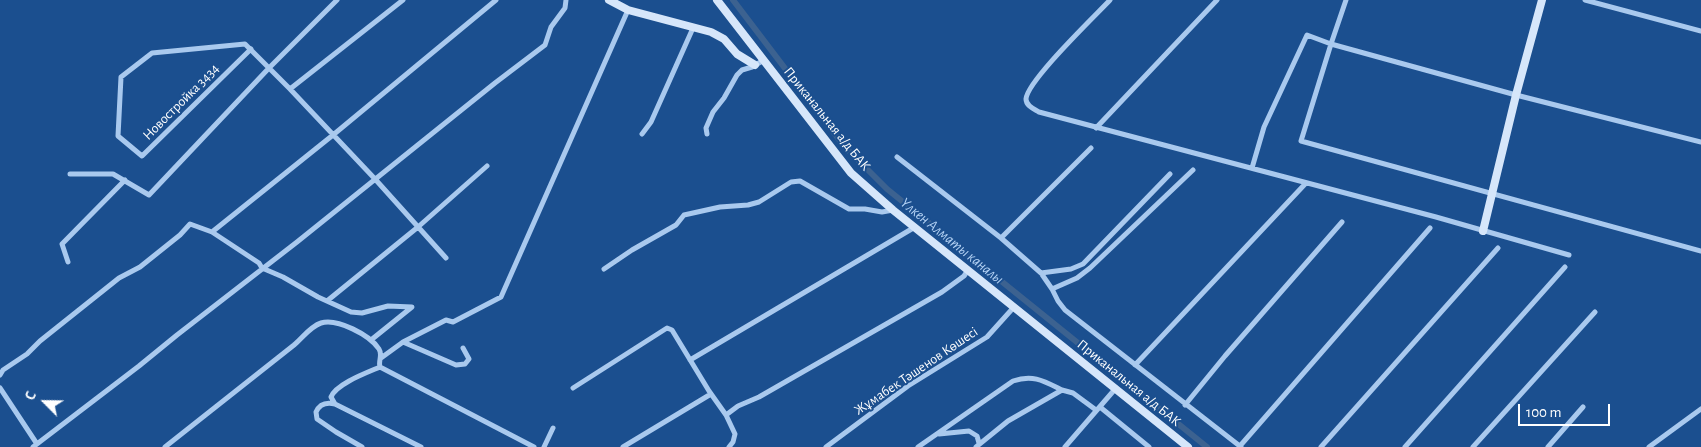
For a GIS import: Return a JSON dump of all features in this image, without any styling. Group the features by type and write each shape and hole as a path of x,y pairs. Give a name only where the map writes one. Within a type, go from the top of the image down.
{"main road":[{"path":"609,0 628,10 711,32 724,39 737,54 755,65"},
{"name":"Приканальная а/д БАК","path":"717,0 851,173 893,210 1188,447"},
{"path":"1483,231 1516,95 1542,0"}],"street":[{"path":"70,174 113,174 149,195 336,0"},
{"path":"290,89 403,0"},
{"path":"212,232 496,0"},
{"path":"0,388 35,445 139,366 495,83 546,45 551,27 564,8 566,0"},
{"path":"1110,0 1050,62 1026,98 1026,102 1030,107 1039,112 1096,128 1252,168 1569,254"},
{"path":"1096,128 1218,0"},
{"path":"1346,0 1301,141 1701,252"},
{"path":"1585,0 1701,30"},
{"path":"381,358 403,342 446,320 453,322 501,297 628,10"},
{"path":"642,134 651,122 693,28"},
{"path":"1252,168 1264,127 1308,35 1331,44 1516,95 1701,142"},
{"name":"Новостройка 3434","path":"246,44 250,49 142,156 118,136 121,78 152,53 246,44"},
{"path":"250,49 375,179 446,258"},
{"path":"707,134 706,128 713,112 724,98 737,75 742,70 764,60"},
{"path":"1001,238 1091,148"},
{"path":"897,157 1001,238 1041,273 1058,302 1065,310 1240,447 1430,228"},
{"path":"327,301 418,227 487,166"},
{"path":"1052,289 1077,278 1090,268 1192,170"},
{"path":"1041,273 1071,270 1083,264 1170,174"},
{"path":"68,262 62,244 125,180"},
{"path":"604,269 632,250 676,225 684,215 720,207 748,205 759,202 791,182 800,181 849,209 882,212 893,210"},
{"path":"1135,365 1306,183"},
{"path":"1185,405 1225,356 1342,222"},
{"path":"0,375 3,370 27,354 40,341 119,278 140,267 180,236 190,224 212,232 259,263 262,268 351,312 362,313 388,306 412,308 371,340"},
{"path":"690,360 914,227"},
{"path":"1322,447 1498,248"},
{"path":"1405,447 1565,267"},
{"path":"726,415 738,406 759,397 942,292 964,276 968,270"},
{"name":"Жұмабек Тәшенов Көшесі","path":"828,446 908,386 987,337 1014,307"},
{"path":"1473,447 1594,312"},
{"path":"165,447 320,323 334,322 347,326 371,340 379,349 380,367"},
{"path":"572,388 667,328 672,330 710,394 726,415 735,434 733,442 729,447"},
{"path":"403,342 456,365 465,364 469,359 463,348"},
{"path":"335,404 331,397 333,392 380,367"},
{"path":"380,367 534,447"},
{"path":"918,447 1013,381 1024,377 1037,378 1073,393 1098,408 1149,447"},
{"path":"1065,447 1116,388"},
{"path":"977,445 1008,421 1062,390"},
{"path":"623,447 710,394"},
{"path":"362,447 317,418 316,412 318,407 327,402 335,404 421,447"},
{"path":"1548,447 1583,408"},
{"path":"1649,447 1701,408"},
{"path":"544,447 554,428"},
{"path":"938,434 969,431 977,436 977,445"}],"waterway":[{"name":"Үлкен Алматы каналы","path":"733,0 844,146 887,189 1207,447"}]}
